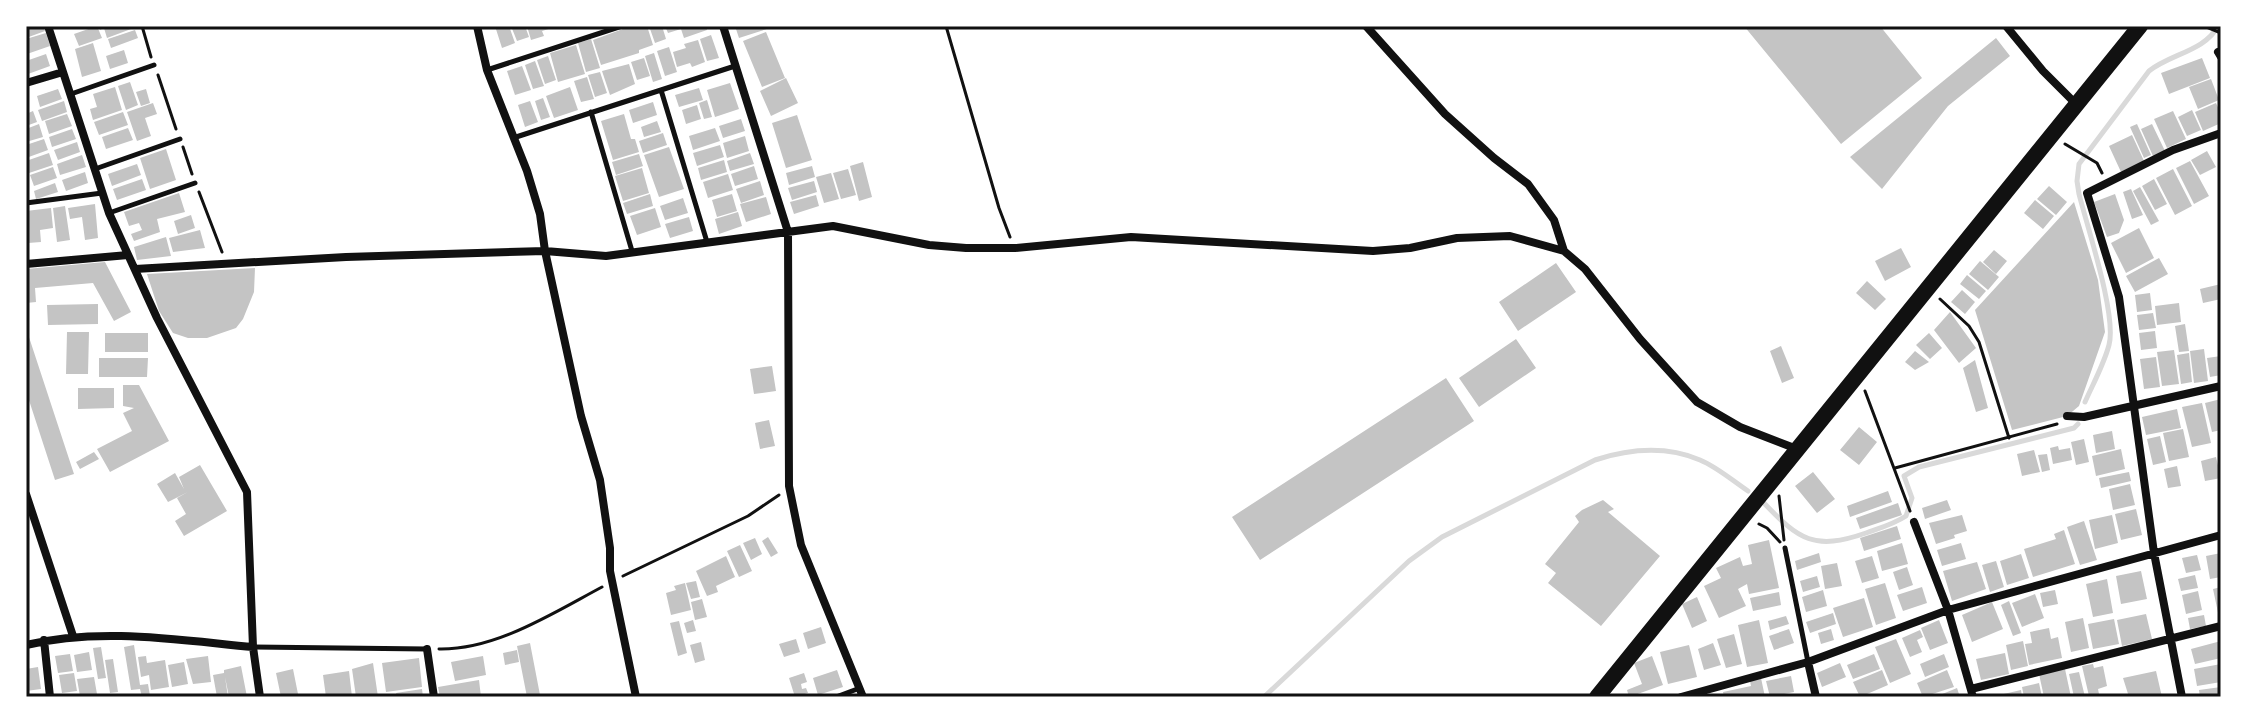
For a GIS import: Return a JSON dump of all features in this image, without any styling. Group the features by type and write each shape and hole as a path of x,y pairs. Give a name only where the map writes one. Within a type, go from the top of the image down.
{"main road":[{"path":"1597,697 2140,26"}],"street":[{"path":"48,26 109,213 157,318 247,492 253,647 260,697"},
{"path":"477,26 487,70 527,171 540,214 545,251 581,416 600,480 610,548 610,571 636,697"},
{"path":"723,26 788,232 789,486 801,545 861,693"},
{"path":"1366,26 1445,114 1528,184 1554,220 1564,251"},
{"path":"2006,26 2076,105"},
{"path":"26,83 63,72"},
{"path":"2182,697 2154,553 2119,297 2087,193 2173,150 2221,133"},
{"path":"135,269 346,257 545,251 606,256 833,226 929,245 1015,248 1131,237 1373,251 1410,248 1457,238 1510,236 1564,251 1585,269 1640,339 1697,402 1740,427 1799,450"},
{"path":"26,264 128,255"},
{"path":"2067,416 2084,417 2221,386"},
{"path":"26,494 73,636"},
{"path":"1914,522 1948,610 1972,693 2221,626"},
{"path":"1681,697 1808,662 1948,610 2221,535"},
{"path":"26,645 73,636 136,637 253,647"},
{"path":"44,640 50,697"},
{"path":"427,649 434,697"},
{"path":"1808,662 1816,697"}],"lane":[{"path":"487,70 622,26"},
{"path":"70,95 154,65"},
{"path":"513,138 736,66"},
{"path":"661,90 707,242"},
{"path":"591,112 632,251"},
{"path":"95,169 180,139"},
{"path":"109,213 195,183"},
{"path":"26,203 102,193"},
{"path":"1785,548 1808,662"},
{"path":"253,647 427,649"},
{"path":"836,697 861,693"}],"path":[{"path":"946,26 999,208 1015,248"},
{"path":"2206,27 2221,33"},
{"path":"2080,152 2097,163 2106,182"},
{"path":"1928,289 1969,326 1979,342 2009,438"},
{"path":"1859,375 1908,505"},
{"path":"1895,468 2084,417"},
{"path":"1745,512 1767,528 1785,548"},
{"path":"1780,514 1783,531"}],"building":[{"path":"26,26 43,26 45,31 26,38"},
{"path":"97,26 102,38 79,46 74,34"},
{"path":"99,26 139,26 107,38 104,28 100,30"},
{"path":"495,26 509,26 515,43 502,48"},
{"path":"511,26 525,26 529,37 517,41"},
{"path":"527,26 555,27 542,31 544,36 531,40"},
{"path":"631,26 647,26 653,45 639,50 639,53 601,65 593,40"},
{"path":"649,26 662,26 666,39 655,43"},
{"path":"665,26 706,26 707,30 684,38 681,29 668,33"},
{"path":"735,26 769,26 770,28 739,38"},
{"path":"1744,26 1880,26 1922,78 1841,144"},
{"path":"135,30 138,38 111,48 108,39"},
{"path":"766,32 785,78 762,87 743,41"},
{"path":"46,33 50,46 27,54 26,39"},
{"path":"711,35 719,58 707,61 700,39"},
{"path":"1996,38 2010,56 1948,106 1882,189 1850,157"},
{"path":"591,39 600,68 586,72 578,43"},
{"path":"698,40 705,62 692,67 690,63 677,67 673,52 686,48 684,44"},
{"path":"93,43 101,71 82,77 75,49"},
{"path":"576,45 585,74 558,82 550,53"},
{"path":"669,47 677,72 665,76 657,51"},
{"path":"124,50 128,63 110,69 106,56"},
{"path":"654,53 662,79 653,82 645,56"},
{"path":"46,54 50,66 28,74 26,61"},
{"path":"548,56 556,80 545,84 537,60"},
{"path":"644,58 650,76 637,80 631,62"},
{"path":"2202,58 2210,78 2169,94 2161,73"},
{"path":"535,61 544,86 533,89 525,65"},
{"path":"629,64 635,84 610,95 602,71"},
{"path":"522,66 531,90 515,95 507,71"},
{"path":"600,72 607,93 595,97 588,75"},
{"path":"587,77 594,99 581,102 574,81"},
{"path":"786,78 798,103 771,116 760,91"},
{"path":"2211,79 2219,100 2198,109 2189,87"},
{"path":"130,82 138,105 126,110 118,86"},
{"path":"730,83 739,109 715,117 707,90"},
{"path":"115,87 122,110 93,120 90,109 97,107 93,94"},
{"path":"570,87 578,110 554,118 546,96"},
{"path":"699,88 703,100 679,107 675,95"},
{"path":"58,89 62,99 40,107 37,96"},
{"path":"146,89 150,103 141,106 136,92"},
{"path":"543,98 550,117 541,120 535,101"},
{"path":"707,100 712,117 704,119 699,103"},
{"path":"64,101 67,112 42,121 38,110"},
{"path":"530,101 538,122 525,127 518,105"},
{"path":"653,102 657,115 633,123 629,110"},
{"path":"153,103 157,114 145,118 151,136 137,141 127,112"},
{"path":"2216,103 2221,123 2203,131 2195,112"},
{"path":"697,105 701,119 686,124 682,110"},
{"path":"2192,110 2201,130 2187,136 2178,117"},
{"path":"33,111 37,122 26,126 26,114"},
{"path":"2173,111 2186,139 2167,148 2154,119"},
{"path":"123,112 128,125 99,135 94,122"},
{"path":"67,114 72,126 49,134 45,121"},
{"path":"624,114 631,139 635,139 639,152 613,160 601,121"},
{"path":"797,115 812,160 786,168 772,123"},
{"path":"741,119 745,131 723,138 719,126"},
{"path":"657,121 661,132 644,137 641,127"},
{"path":"39,124 43,137 26,142 26,129"},
{"path":"2137,124 2151,155 2144,158 2130,127"},
{"path":"2152,124 2165,151 2153,156 2141,129"},
{"path":"128,128 133,140 106,149 102,137"},
{"path":"715,128 720,141 693,150 689,136"},
{"path":"72,129 76,139 52,147 49,137"},
{"path":"663,133 667,145 643,153 639,141"},
{"path":"2132,135 2144,161 2121,172 2109,146"},
{"path":"745,136 749,151 727,158 723,143"},
{"path":"44,139 48,150 26,158 26,145"},
{"path":"77,142 80,152 58,160 54,150"},
{"path":"720,145 724,157 697,166 693,153"},
{"path":"669,147 684,189 659,197 644,155"},
{"path":"166,149 176,180 150,189 140,158"},
{"path":"2207,151 2216,167 2200,175 2191,160"},
{"path":"49,153 53,165 29,173 26,161"},
{"path":"750,153 754,164 730,171 727,161"},
{"path":"639,154 643,166 616,175 612,162"},
{"path":"82,155 86,167 60,175 57,164"},
{"path":"724,160 727,172 701,180 698,168"},
{"path":"2190,161 2209,196 2194,204 2176,168"},
{"path":"863,162 872,197 859,201 850,166"},
{"path":"137,164 141,175 112,186 108,174"},
{"path":"754,166 758,179 735,186 731,174"},
{"path":"812,166 815,177 789,185 786,173"},
{"path":"53,167 57,178 34,186 30,175"},
{"path":"642,168 649,193 623,201 615,176"},
{"path":"848,169 856,195 841,199 833,173"},
{"path":"2173,169 2192,206 2175,215 2156,178"},
{"path":"85,172 88,183 66,191 62,180"},
{"path":"831,173 839,199 824,203 816,177"},
{"path":"728,174 733,190 708,198 703,182"},
{"path":"142,179 146,190 117,200 113,189"},
{"path":"2154,179 2167,204 2155,210 2142,186"},
{"path":"760,181 764,195 741,203 736,189"},
{"path":"814,181 817,192 792,200 788,188"},
{"path":"55,183 58,192 36,199 34,191"},
{"path":"2049,186 2067,202 2056,215 2037,199"},
{"path":"2140,187 2159,221 2151,225 2133,191"},
{"path":"2131,189 2143,215 2132,219 2123,192"},
{"path":"179,193 185,212 157,219 160,232 134,241 131,234 142,230 139,223 129,226 124,212"},
{"path":"650,194 653,206 627,214 623,203"},
{"path":"732,194 737,211 717,217 712,200"},
{"path":"2115,194 2124,220 2119,233 2107,237 2094,202"},
{"path":"816,195 819,206 794,214 790,202"},
{"path":"766,197 771,214 746,222 740,204"},
{"path":"683,198 688,213 665,220 660,206"},
{"path":"2035,200 2054,216 2043,229 2024,213"},
{"path":"2074,202 2098,280 2105,332 2079,406 2067,416 2012,430 1975,310"},
{"path":"95,204 98,238 85,240 82,217 70,219 68,208"},
{"path":"65,206 70,240 57,242 53,208"},
{"path":"51,208 53,228 40,230 41,242 28,243 26,211"},
{"path":"655,208 661,227 637,235 630,216"},
{"path":"738,212 742,226 719,234 715,219"},
{"path":"191,215 195,228 178,234 174,221"},
{"path":"689,217 693,231 670,238 665,224"},
{"path":"2139,228 2154,258 2126,273 2111,243"},
{"path":"200,230 205,248 173,252 169,238"},
{"path":"166,237 171,256 137,260 134,247"},
{"path":"1901,248 1911,267 1885,281 1875,261"},
{"path":"1994,250 2007,261 1996,274 1983,262"},
{"path":"2159,258 2168,274 2135,292 2126,276"},
{"path":"1980,261 1999,277 1988,290 1969,274"},
{"path":"105,262 131,312 114,321 93,283 35,288 36,302 26,303 26,269"},
{"path":"1556,263 1576,292 1518,331 1499,302"},
{"path":"255,268 254,292 243,319 236,328 207,338 188,338 173,333 159,311 147,274"},
{"path":"1967,275 1986,291 1979,299 1960,284"},
{"path":"1867,281 1886,299 1875,310 1856,293"},
{"path":"2221,284 2221,299 2203,303 2200,289"},
{"path":"1962,290 1975,302 1965,314 1951,302"},
{"path":"2150,293 2152,310 2137,312 2135,295"},
{"path":"2179,303 2181,322 2157,325 2155,306"},
{"path":"98,304 98,324 48,325 47,305"},
{"path":"1950,312 1976,348 1959,363 1934,330"},
{"path":"2153,313 2156,328 2139,330 2137,315"},
{"path":"2185,324 2189,351 2179,352 2175,326"},
{"path":"26,328 74,474 55,480 26,391"},
{"path":"2155,331 2157,348 2141,350 2139,333"},
{"path":"67,332 89,332 88,374 66,374"},
{"path":"105,333 148,333 148,352 105,352"},
{"path":"1929,333 1942,348 1930,359 1916,345"},
{"path":"1516,339 1536,368 1479,407 1459,378"},
{"path":"1781,346 1794,378 1782,383 1770,351"},
{"path":"2204,349 2208,381 2194,383 2190,351"},
{"path":"2174,350 2179,384 2162,386 2157,352"},
{"path":"1915,351 1929,362 1915,370 1905,362"},
{"path":"2189,353 2192,382 2181,384 2177,355"},
{"path":"2221,356 2221,375 2210,377 2207,358"},
{"path":"2156,357 2160,387 2144,389 2140,359"},
{"path":"99,358 148,358 147,377 99,377"},
{"path":"1975,360 1988,408 1976,412 1963,368"},
{"path":"772,366 776,391 754,394 750,369"},
{"path":"1446,378 1474,421 1260,560 1232,517"},
{"path":"123,385 139,385 169,441 110,472 97,449 132,431 123,413 134,408 123,406"},
{"path":"78,388 114,388 114,408 78,409"},
{"path":"2221,399 2221,430 2212,432 2205,403"},
{"path":"2202,403 2211,443 2192,447 2182,407"},
{"path":"2177,409 2181,428 2146,435 2142,417"},
{"path":"769,420 775,446 760,449 755,423"},
{"path":"1859,427 1877,442 1859,465 1840,450"},
{"path":"2183,429 2189,457 2169,461 2163,433"},
{"path":"2112,431 2115,449 2096,453 2093,435"},
{"path":"2160,436 2166,462 2153,465 2147,439"},
{"path":"2084,439 2089,462 2076,465 2071,442"},
{"path":"2058,446 2059,450 2070,448 2072,460 2053,464 2050,448"},
{"path":"2121,449 2125,469 2096,476 2092,456"},
{"path":"2034,450 2040,472 2022,476 2017,454"},
{"path":"94,452 99,459 80,469 76,462"},
{"path":"2047,454 2050,470 2042,472 2038,455"},
{"path":"2216,457 2221,478 2205,481 2201,461"},
{"path":"200,465 227,511 184,536 175,521 186,514 177,498 188,492 168,502 157,484 175,473 184,489 179,477"},
{"path":"2177,466 2181,486 2168,488 2164,469"},
{"path":"1813,472 1835,499 1817,513 1795,486"},
{"path":"2129,472 2131,481 2101,488 2099,478"},
{"path":"2130,484 2135,505 2113,510 2109,489"},
{"path":"1888,491 1892,502 1850,517 1847,506"},
{"path":"1603,500 1614,509 1608,512 1660,556 1601,626 1548,583 1556,573 1545,564 1579,522 1575,516"},
{"path":"1947,500 1951,510 1925,519 1922,508"},
{"path":"1898,503 1902,515 1860,529 1856,518"},
{"path":"2136,509 2142,535 2121,540 2115,514"},
{"path":"1962,515 1967,531 1936,544 1929,523"},
{"path":"2112,515 2118,543 2095,549 2089,520"},
{"path":"2084,521 2097,560 2080,565 2067,527"},
{"path":"1897,526 1901,539 1864,551 1860,538"},
{"path":"2064,530 2075,564 2033,577 2024,549 2056,539 2054,534"},
{"path":"768,537 778,553 771,557 762,541"},
{"path":"755,538 762,554 751,560 743,543"},
{"path":"1769,540 1779,588 1749,594 1747,584 1738,589 1746,606 1719,618 1704,586 1721,578 1716,568 1740,557 1743,566 1752,564 1748,545"},
{"path":"1902,543 1908,564 1882,571 1877,551"},
{"path":"1961,543 1966,559 1942,566 1937,550"},
{"path":"740,545 752,571 739,577 727,551"},
{"path":"1819,553 1821,562 1797,570 1795,561"},
{"path":"2221,553 2221,577 2210,579 2206,556"},
{"path":"2021,554 2029,578 2007,585 2000,561"},
{"path":"2197,555 2201,570 2186,573 2182,558"},
{"path":"726,556 735,577 716,586 718,592 707,596 696,571"},
{"path":"1872,556 1879,578 1862,583 1855,561"},
{"path":"1996,561 2004,587 1990,592 1982,565"},
{"path":"1977,562 1986,589 1952,601 1943,571"},
{"path":"1837,563 1842,586 1825,589 1821,566"},
{"path":"1907,567 1913,585 1899,590 1893,572"},
{"path":"2141,571 2147,599 2121,604 2116,576"},
{"path":"2195,575 2198,588 2181,591 2178,579"},
{"path":"1817,576 1820,587 1803,592 1800,581"},
{"path":"2107,579 2113,613 2093,617 2086,584"},
{"path":"696,581 700,597 691,599 686,583"},
{"path":"685,583 691,610 671,615 666,593 676,590 674,586"},
{"path":"1885,583 1896,618 1876,625 1865,589"},
{"path":"1922,587 1927,603 1903,611 1897,595"},
{"path":"2221,587 2221,622 2220,622 2213,589"},
{"path":"1823,590 1827,606 1806,612 1802,597"},
{"path":"2055,590 2058,604 2043,607 2040,593"},
{"path":"2198,591 2202,610 2186,614 2182,595"},
{"path":"1779,592 1781,605 1753,611 1750,598"},
{"path":"2035,594 2044,618 2022,627 2012,603"},
{"path":"1697,597 1707,621 1692,628 1682,604"},
{"path":"1864,598 1873,627 1843,637 1833,608"},
{"path":"702,599 707,617 695,620 691,602"},
{"path":"2009,601 2021,633 2013,636 2001,605"},
{"path":"1992,602 2003,629 1972,642 1962,615"},
{"path":"1833,613 1836,624 1810,633 1806,622"},
{"path":"2146,614 2152,639 2122,646 2117,620"},
{"path":"2204,615 2206,626 2190,629 2188,618"},
{"path":"1786,616 1789,624 1770,630 1768,621"},
{"path":"2083,618 2089,648 2071,652 2065,622"},
{"path":"2114,619 2119,644 2093,649 2088,624"},
{"path":"693,620 696,631 687,633 684,623"},
{"path":"1759,620 1768,663 1747,667 1738,625"},
{"path":"1939,620 1948,643 1930,650 1921,628"},
{"path":"679,621 687,653 678,656 670,623"},
{"path":"821,627 826,643 808,649 803,633"},
{"path":"2049,628 2051,639 2058,637 2062,658 2029,665 2025,644 2032,643 2030,632"},
{"path":"1789,629 1794,643 1774,650 1769,636"},
{"path":"1831,629 1834,640 1821,644 1818,633"},
{"path":"1920,630 1923,637 1917,640 1922,652 1910,657 1902,638"},
{"path":"1734,634 1742,664 1726,668 1717,639"},
{"path":"796,639 800,652 784,657 779,644"},
{"path":"1896,639 1911,674 1890,683 1875,647"},
{"path":"2023,641 2028,666 2011,670 2006,645"},
{"path":"2221,641 2221,658 2195,664 2191,649"},
{"path":"701,642 705,660 695,663 690,645"},
{"path":"530,643 540,695 527,697 517,646"},
{"path":"1713,643 1721,665 1704,670 1698,649"},
{"path":"134,645 140,685 148,684 150,696 142,697 140,689 131,690 124,647"},
{"path":"1689,645 1697,677 1668,684 1660,652"},
{"path":"101,647 106,678 98,679 93,648"},
{"path":"517,650 519,662 505,665 503,653"},
{"path":"89,652 92,670 77,672 74,655"},
{"path":"2005,653 2009,674 1981,680 1976,659"},
{"path":"70,654 73,671 58,673 55,656"},
{"path":"1874,654 1880,669 1853,679 1847,665"},
{"path":"1944,654 1949,667 1925,677 1920,664"},
{"path":"146,656 147,663 165,660 169,687 151,690 149,675 141,677 138,657"},
{"path":"208,656 211,682 193,684 186,659"},
{"path":"483,656 486,675 455,681 451,662"},
{"path":"1652,656 1663,685 1629,697 1627,690 1642,684 1634,663"},
{"path":"419,658 422,687 386,692 382,663"},
{"path":"113,659 118,692 110,693 105,660"},
{"path":"184,662 188,684 172,687 168,665"},
{"path":"373,663 378,697 356,697 352,669"},
{"path":"1840,663 1846,677 1822,687 1817,673"},
{"path":"2093,664 2094,668 2103,666 2107,686 2098,689 2099,694 2089,696 2082,666"},
{"path":"2221,664 2221,682 2197,686 2194,669"},
{"path":"241,666 247,697 229,697 225,677 228,697 217,697 213,675"},
{"path":"38,667 41,689 26,691 26,669"},
{"path":"293,669 298,694 281,697 276,673"},
{"path":"2065,669 2071,697 2044,697 2039,674"},
{"path":"837,670 843,687 818,695 813,678"},
{"path":"1882,670 1888,685 1860,697 1853,682"},
{"path":"1947,670 1954,687 1923,697 1917,683"},
{"path":"349,671 352,697 326,697 323,675"},
{"path":"2156,671 2162,697 2129,697 2123,678"},
{"path":"2079,672 2085,697 2074,697 2069,674"},
{"path":"74,673 77,691 62,693 59,675"},
{"path":"804,673 807,682 801,684 802,689 806,688 808,693 795,697 789,678"},
{"path":"1791,676 1794,692 1770,697 1766,681"},
{"path":"94,677 97,694 80,696 77,679"},
{"path":"1761,678 1765,697 1724,697 1723,692 1751,686 1750,681"},
{"path":"479,680 481,697 440,697 438,687"},
{"path":"2039,683 2042,697 2024,697 2022,687"},
{"path":"2221,687 2221,697 2200,697 2199,690"},
{"path":"1957,688 1960,697 1935,697"},
{"path":"422,689 423,697 397,697 396,693"},
{"path":"2021,690 2022,697 1995,696"}],"waterway":[{"path":"2085,402 2109,345 2110,331 2105,293 2079,194 2079,164 2149,71 2196,47 2218,26"},
{"path":"1763,502 1787,525 1808,538 1820,541 1848,538 1887,526 1906,516 1912,498 1904,476 1919,467 2074,428 2078,424"},
{"path":"1264,697 1409,561 1442,537 1595,460 1634,451 1674,453 1706,463 1748,491"}]}
